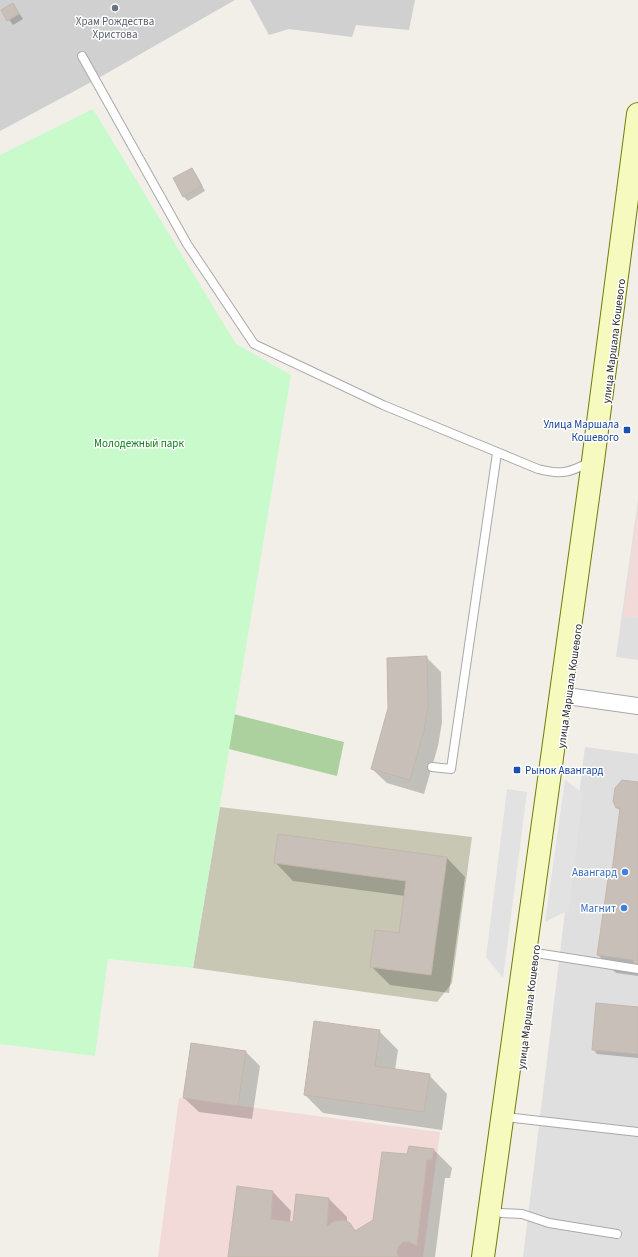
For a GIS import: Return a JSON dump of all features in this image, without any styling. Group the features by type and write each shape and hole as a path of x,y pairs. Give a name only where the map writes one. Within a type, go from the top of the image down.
{"street":[{"path":"483,1257 565,696 593,461 638,114"},
{"name":"улица Маршала Кошевого","path":"496,1257 536,953 565,696 600,472 618,289 638,187"},
{"path":"565,696 638,706"}],"lane":[{"path":"82,56 187,244 254,344 383,405 538,469 555,473 564,473 593,461"},
{"path":"432,767 452,769 497,453"},
{"path":"536,953 638,969"},
{"path":"514,1118 638,1132"},
{"path":"502,1213 522,1214 549,1223 617,1234"}],"shaded area":[{"path":"0,0 235,0 95,80 0,131"},
{"path":"250,0 415,0 409,30 356,25 352,37 289,29 269,35"},
{"path":"638,499 638,660 616,657"},
{"path":"638,507 638,618 623,616"},
{"path":"585,747 638,754 638,1257 523,1257"},
{"path":"565,780 583,793 569,910 545,922"},
{"path":"507,789 527,792 503,978 486,957"},
{"path":"220,807 472,837 452,983 437,1002 193,968"},
{"path":"179,1098 440,1132 423,1257 158,1257"}],"green space":[{"name":"Молодежный парк","path":"93,109 236,344 291,375 193,968 108,959 95,1056 0,1044 0,155"},
{"path":"0,655 344,742 337,776 0,692"}],"building":[{"path":"13,3 19,14 7,21 1,10"},
{"path":"192,168 202,186 183,197 173,178"},
{"path":"427,656 428,707 424,731 410,780 371,769 388,708 387,658"},
{"name":"Авангард","path":"622,780 638,782 638,965 633,965 633,960 597,955 608,879 611,879 620,808 616,808 613,801 615,788"},
{"path":"278,834 447,857 431,975 370,967 375,930 399,933 406,881 274,863"},
{"path":"596,1003 638,1007 638,1054 592,1050"},
{"path":"314,1021 380,1030 375,1066 430,1074 424,1112 304,1095"},
{"path":"191,1043 246,1051 238,1106 183,1098"},
{"path":"409,1146 434,1149 432,1160 427,1160 417,1246 409,1242 403,1242 398,1247 397,1253 399,1257 228,1257 237,1186 273,1191 271,1219 293,1222 296,1194 329,1198 327,1226 334,1221 344,1220 350,1223 355,1231 373,1220 382,1152 407,1154"}],"place":[{"name":"Храм Рождества Христова","path":"115,8"},
{"name":"Улица Маршала Кошевого","path":"627,430"},
{"name":"Рынок Авангард","path":"517,770"},
{"name":"Авангард","path":"625,872"},
{"name":"Магнит","path":"624,908"}]}
